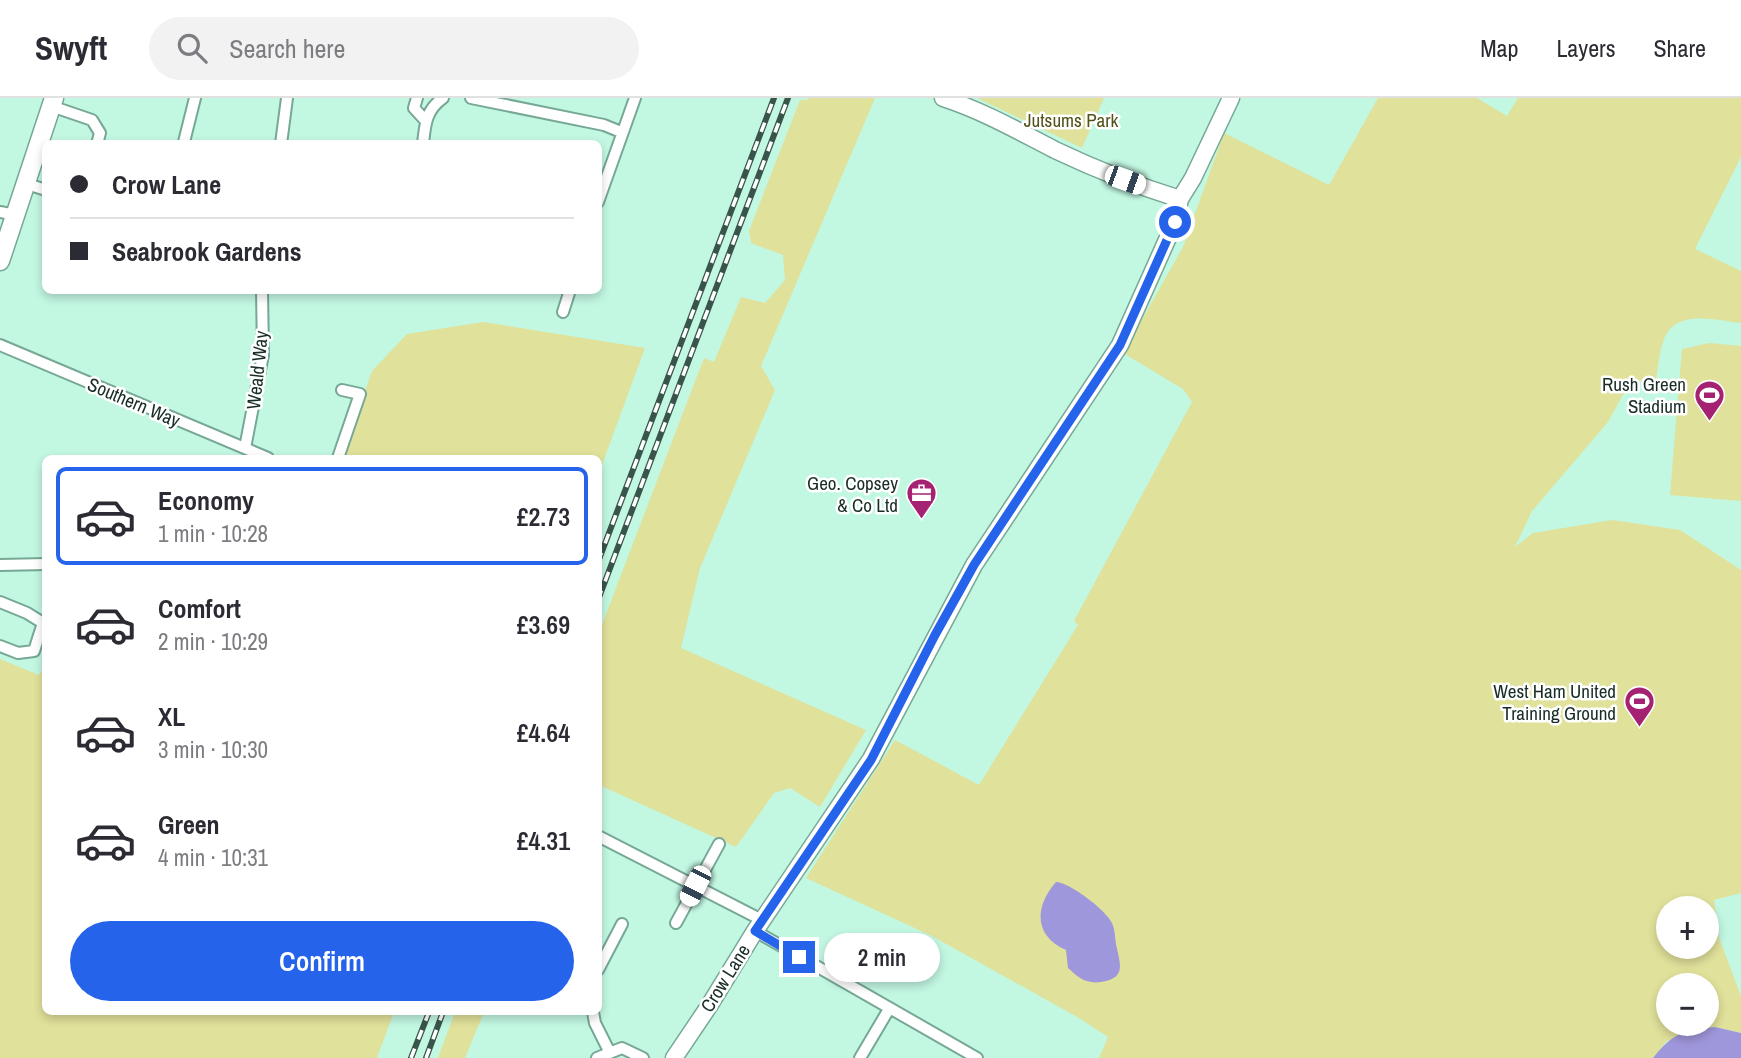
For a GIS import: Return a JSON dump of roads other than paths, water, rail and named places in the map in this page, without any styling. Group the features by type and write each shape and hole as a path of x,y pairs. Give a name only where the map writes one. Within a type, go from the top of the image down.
{"main road":[{"path":"0,261 8,214 27,184 52,102"}],"street":[{"path":"182,140 195,98"},
{"path":"282,140 287,98"},
{"path":"417,98 414,108 425,120"},
{"path":"423,140 425,120 432,106 443,98"},
{"path":"471,98 604,125 621,132"},
{"path":"602,190 635,98"},
{"path":"943,98 979,110 1057,150 1125,180 1180,199"},
{"name":"Crow Lane","path":"674,1058 758,926 871,760 974,565 1120,345 1175,222 1180,199 1193,178 1231,98"},
{"path":"52,102 92,120 100,133 98,140"},
{"path":"27,184 42,189"},
{"name":"Weald Way","path":"245,448 263,355 262,294"},
{"path":"563,312 569,294"},
{"name":"Southern Way","path":"0,345 261,455"},
{"path":"339,455 360,394 342,390"},
{"path":"0,565 42,564"},
{"path":"0,602 42,622"},
{"path":"0,646 18,653 34,651 42,626"},
{"path":"602,838 695,886 889,1009 977,1058"},
{"path":"676,923 719,844"},
{"path":"602,962 622,924"},
{"path":"860,1058 889,1009"},
{"path":"594,1015 610,1053"},
{"path":"597,1058 622,1048 643,1058"}],"railway":[{"path":"602,551 774,98"},
{"path":"602,589 788,98"},
{"path":"411,1058 428,1015"},
{"path":"426,1058 442,1015"}],"place":[{"name":"Rush Green Stadium","path":"1709,422"},
{"name":"Geo. Copsey & Co Ltd","path":"921,521"},
{"name":"West Ham United Training Ground","path":"1639,729"}],"park label":[{"name":"Jutsums Park","path":"1071,120"}]}
